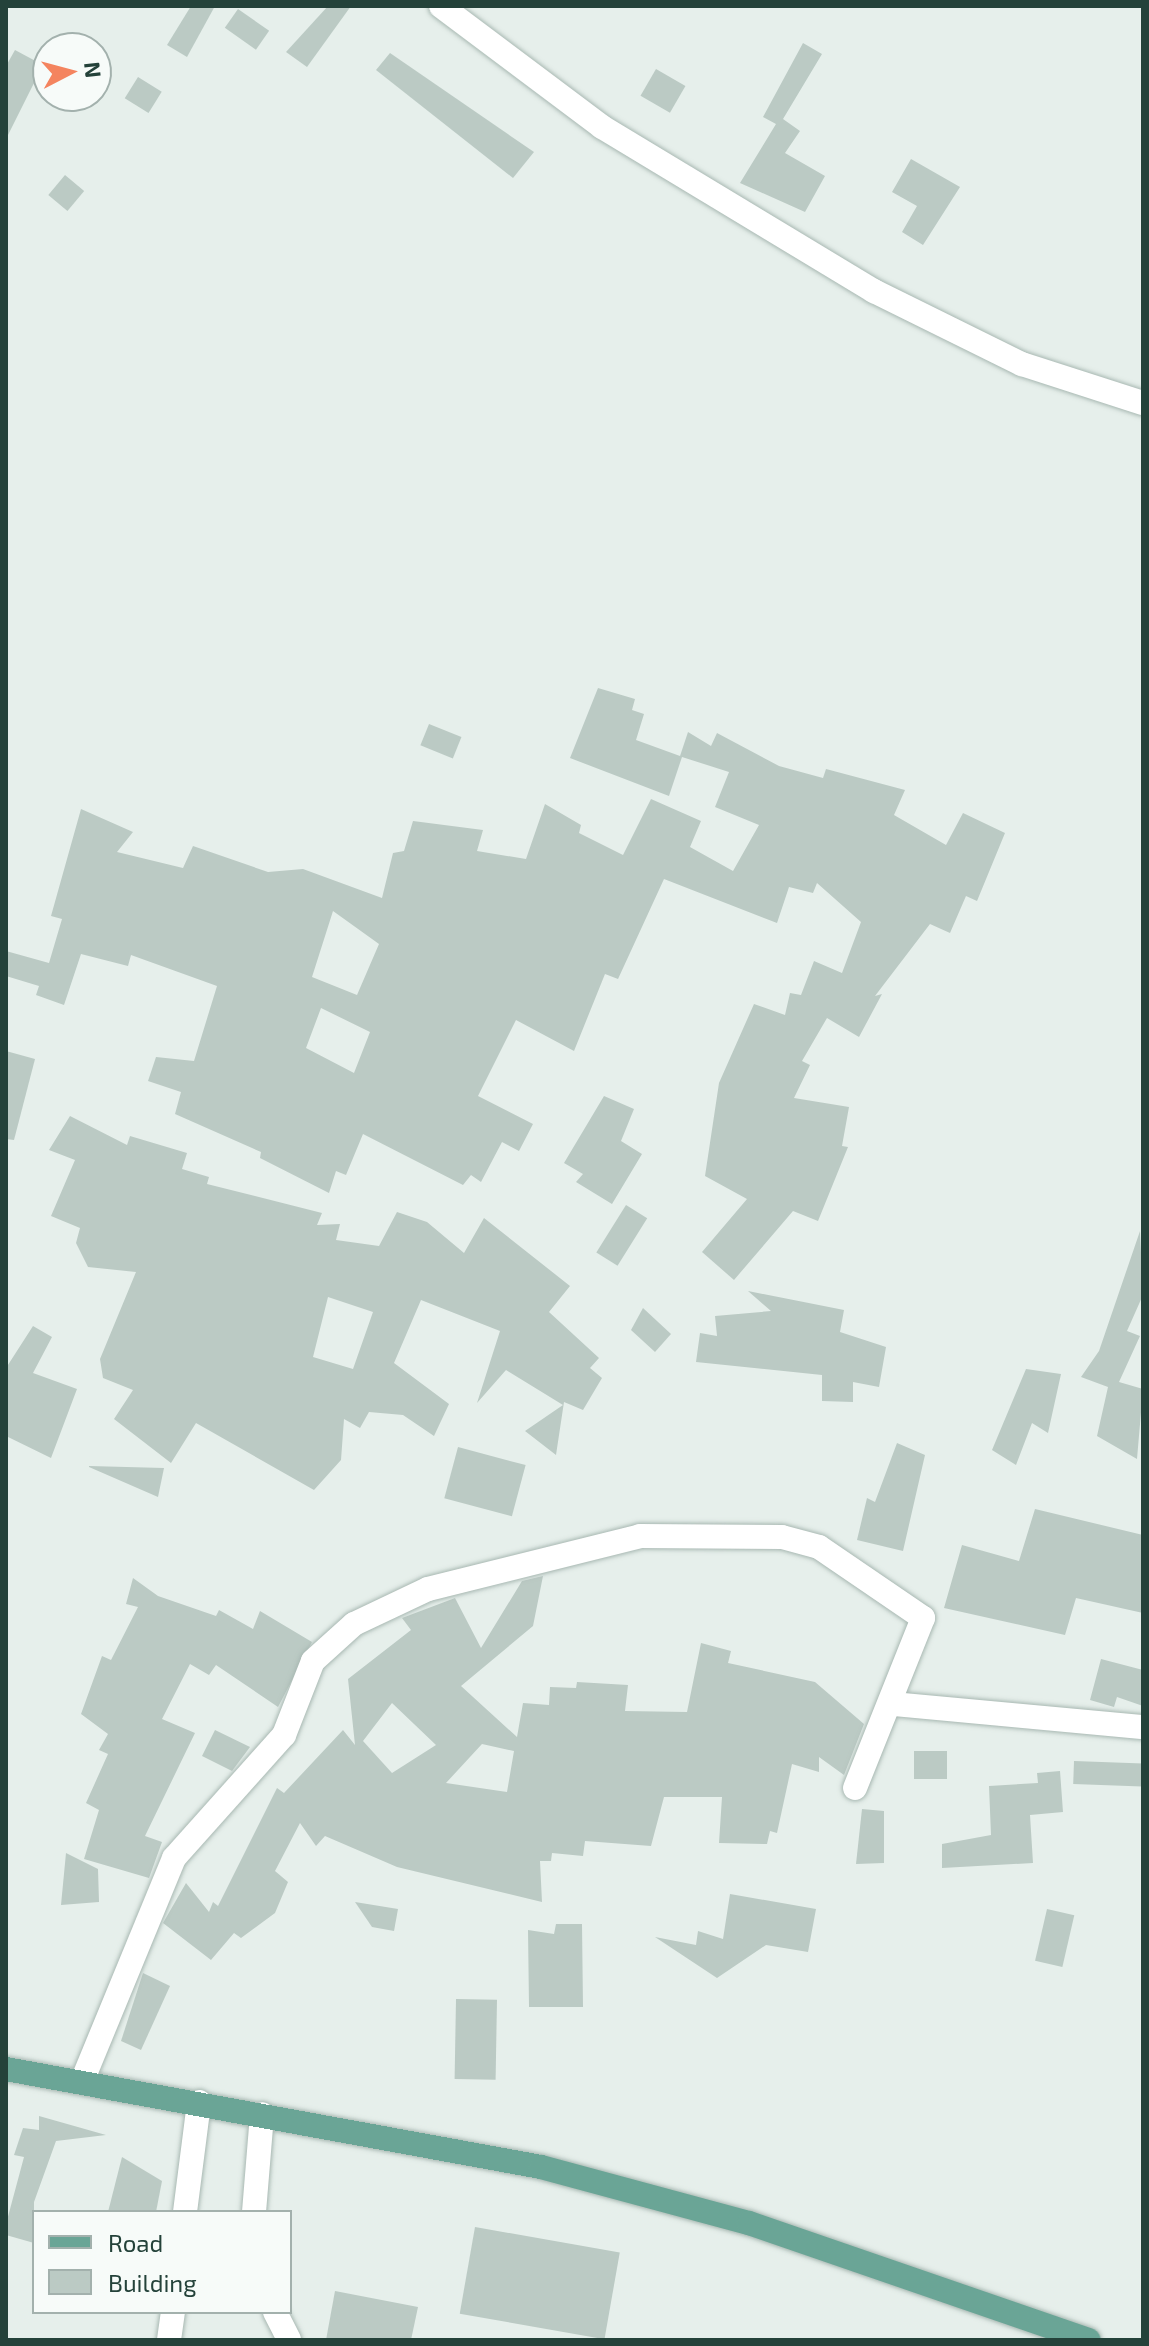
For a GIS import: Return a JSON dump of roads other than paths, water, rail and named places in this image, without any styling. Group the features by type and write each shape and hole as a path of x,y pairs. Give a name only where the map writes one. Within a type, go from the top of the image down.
{"main road":[{"path":"7,2074 83,2079 541,2167 749,2223 1088,2340"}],"street":[{"path":"441,6 602,127 874,291 1022,364 1143,403"},
{"path":"83,2079 174,1858 284,1735 313,1661 354,1624 428,1589 640,1536 782,1537 819,1547 923,1618 893,1704 855,1788"},
{"path":"893,1704 1143,1727"},
{"path":"185,2210 199,2102"},
{"path":"254,2210 262,2114"},
{"path":"169,2340 173,2314"},
{"path":"276,2314 289,2340"}]}
